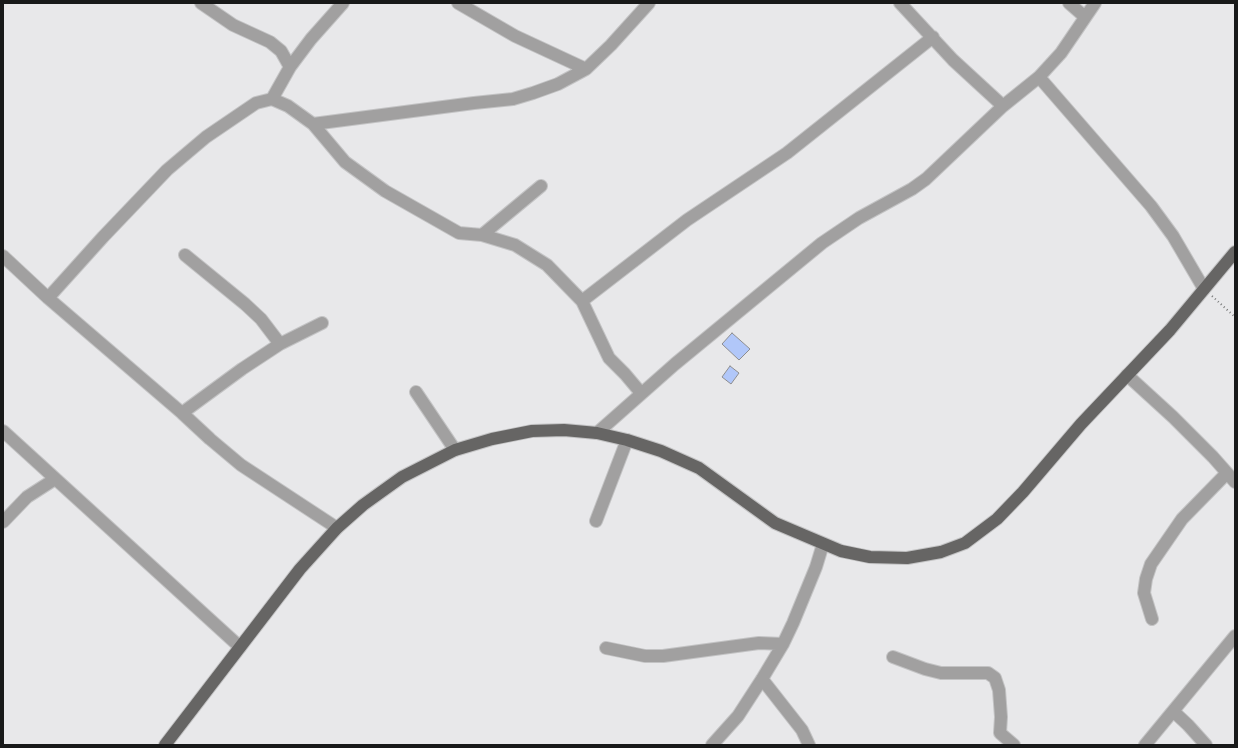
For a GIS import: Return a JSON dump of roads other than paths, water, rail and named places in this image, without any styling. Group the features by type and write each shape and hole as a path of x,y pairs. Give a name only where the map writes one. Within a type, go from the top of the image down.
{"main road":[{"path":"165,745 300,569 337,528 363,505 402,477 455,450 492,439 532,431 564,430 597,433 627,440 660,451 699,468 775,522 841,551 870,557 907,558 941,552 965,542 998,519 1081,424 1170,330 1235,252"}],"street":[{"path":"201,3 233,25 270,42 281,51 290,67"},
{"path":"272,99 290,67 311,39 343,3"},
{"path":"458,3 515,36 586,69"},
{"path":"313,124 513,99 558,84 586,69 611,45 649,3"},
{"path":"900,3 953,60 1003,106"},
{"path":"1069,3 1085,17"},
{"path":"597,433 641,393 822,243 860,218 926,180 1003,106 1039,77 1061,53 1095,3"},
{"path":"582,302 686,220 787,153 933,37"},
{"path":"1039,77 1151,206 1173,236 1204,289"},
{"path":"48,298 166,170 206,137 250,107 256,103 272,99 288,106 313,124 345,162 385,191 459,233 482,235 515,245 547,265 582,302 609,358 626,374 641,393"},
{"path":"482,235 541,186"},
{"path":"185,255 245,304 261,319 280,344"},
{"path":"3,256 48,298 182,413 210,439 242,465 337,528"},
{"path":"182,413 242,369 280,344 322,323"},
{"path":"1127,375 1173,417 1231,477 1182,518 1150,564 1144,593 1152,619"},
{"path":"416,392 455,450"},
{"path":"3,431 240,647"},
{"path":"596,521 627,440"},
{"path":"3,522 27,497 55,478"},
{"path":"712,745 738,716 762,680 783,644 807,588 823,544"},
{"path":"1145,745 1235,636"},
{"path":"606,648 645,656 663,656 759,643 783,644"},
{"path":"893,657 925,669 941,673 988,672 995,678 999,690 1001,717 1000,733 1014,745"},
{"path":"762,680 802,730 809,745"},
{"path":"1173,711 1206,745"}]}
